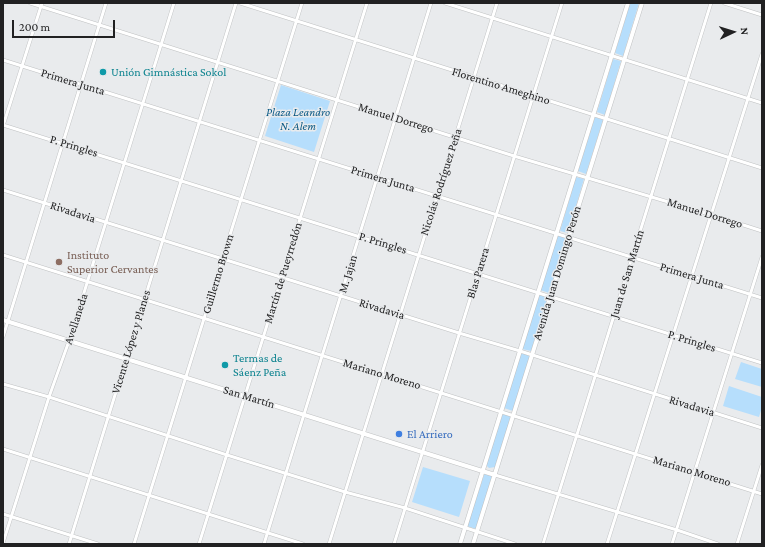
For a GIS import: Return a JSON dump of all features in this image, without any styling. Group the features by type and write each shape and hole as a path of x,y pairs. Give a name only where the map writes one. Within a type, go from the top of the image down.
{"main road":[{"name":"Avenida Juan Domingo Perón","path":"460,544 628,3"},
{"name":"Avenida Juan Domingo Perón","path":"473,544 642,3"},
{"name":"San Martín","path":"3,320 495,475"}],"street":[{"name":"Manuel Dorrego","path":"30,3 42,5 161,45 278,80 514,156 575,173 762,231"},
{"path":"3,337 106,3"},
{"name":"Avellaneda","path":"3,543 49,397 88,281 174,3"},
{"name":"Vicente López y Planes","path":"69,544 236,3"},
{"name":"Florentino Ameghino","path":"240,3 762,168"},
{"name":"Guillermo Brown","path":"134,544 302,3"},
{"name":"Martín de Pueyrredón","path":"199,544 367,3"},
{"name":"M. Jajan","path":"264,544 431,3"},
{"path":"445,3 762,103"},
{"name":"Nicolás Rodríguez Peña","path":"329,544 497,3"},
{"name":"Blas Parera","path":"394,544 562,3"},
{"name":"Juan de San Martín","path":"543,544 711,3"},
{"path":"725,3 762,15"},
{"path":"3,125 42,5"},
{"path":"607,544 762,54"},
{"name":"Primera Junta","path":"3,60 762,298"},
{"name":"P. Pringles","path":"3,125 762,363"},
{"name":"Rivadavia","path":"3,190 762,428"},
{"name":"Mariano Moreno","path":"3,255 762,494"},
{"path":"672,544 762,257"},
{"path":"3,384 49,397 345,492 405,508 515,544"},
{"path":"3,449 303,544"},
{"path":"737,544 762,465"},
{"path":"495,475 677,530 718,544"},
{"path":"3,514 98,544"}],"green space":[{"path":"630,3 639,3 623,56 615,53"},
{"path":"613,59 621,61 605,115 597,112"},
{"name":"Plaza Leandro N. Alem","path":"281,85 330,101 314,152 265,136"},
{"path":"595,117 603,120 586,174 578,171"},
{"path":"576,177 584,179 568,233 560,231"},
{"path":"558,235 566,238 549,293 540,290"},
{"path":"539,294 548,297 531,351 522,349"},
{"path":"521,353 530,356 513,411 504,408"},
{"path":"741,362 762,369 762,387 735,379"},
{"path":"729,386 762,397 762,407 759,417 723,406"},
{"path":"503,413 511,416 495,467 489,468 486,465"},
{"path":"423,467 470,481 459,517 412,502"},
{"path":"486,473 492,475 476,529 467,526 484,475"}],"place":[{"name":"Unión Gimnástica Sokol","path":"103,72"},
{"name":"Instituto Superior Cervantes","path":"59,262"},
{"name":"Termas de Sáenz Peña","path":"225,365"},
{"name":"El Arriero","path":"399,434"}]}
